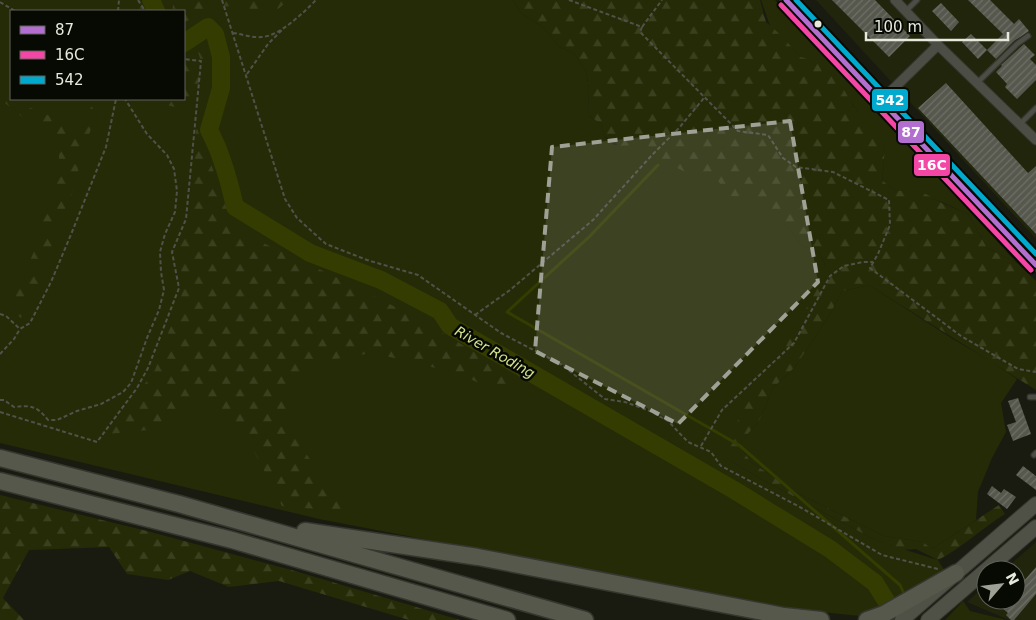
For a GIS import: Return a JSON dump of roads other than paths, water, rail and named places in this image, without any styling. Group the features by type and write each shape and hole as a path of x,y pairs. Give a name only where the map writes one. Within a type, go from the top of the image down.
{"highway":[{"path":"0,458 179,504 585,620"},
{"path":"0,482 232,540 507,620"},
{"path":"241,522 478,557 790,618 821,620"},
{"path":"866,620 914,603 956,573"}],"main road":[{"path":"956,573 1036,504"},
{"path":"928,620 1036,527"},
{"path":"902,620 914,603"}],"street":[{"path":"786,0 1036,265"},
{"path":"895,0 938,45 1036,140"},
{"path":"881,101 938,45"}],"lane":[{"path":"906,12 917,0"},
{"path":"977,83 1017,44 1028,36"},
{"path":"1020,124 1036,108"},
{"path":"1030,397 1036,397"}],"waterway":[{"name":"River Roding","path":"151,0 156,10"},
{"name":"River Roding","path":"185,42 208,27 215,34 221,57 221,88 209,130 225,167 235,207 310,253 381,280 440,311 450,326 734,490 830,549 875,583 898,620"},
{"path":"658,165 589,237 507,312 739,445 900,585 905,596"}]}
